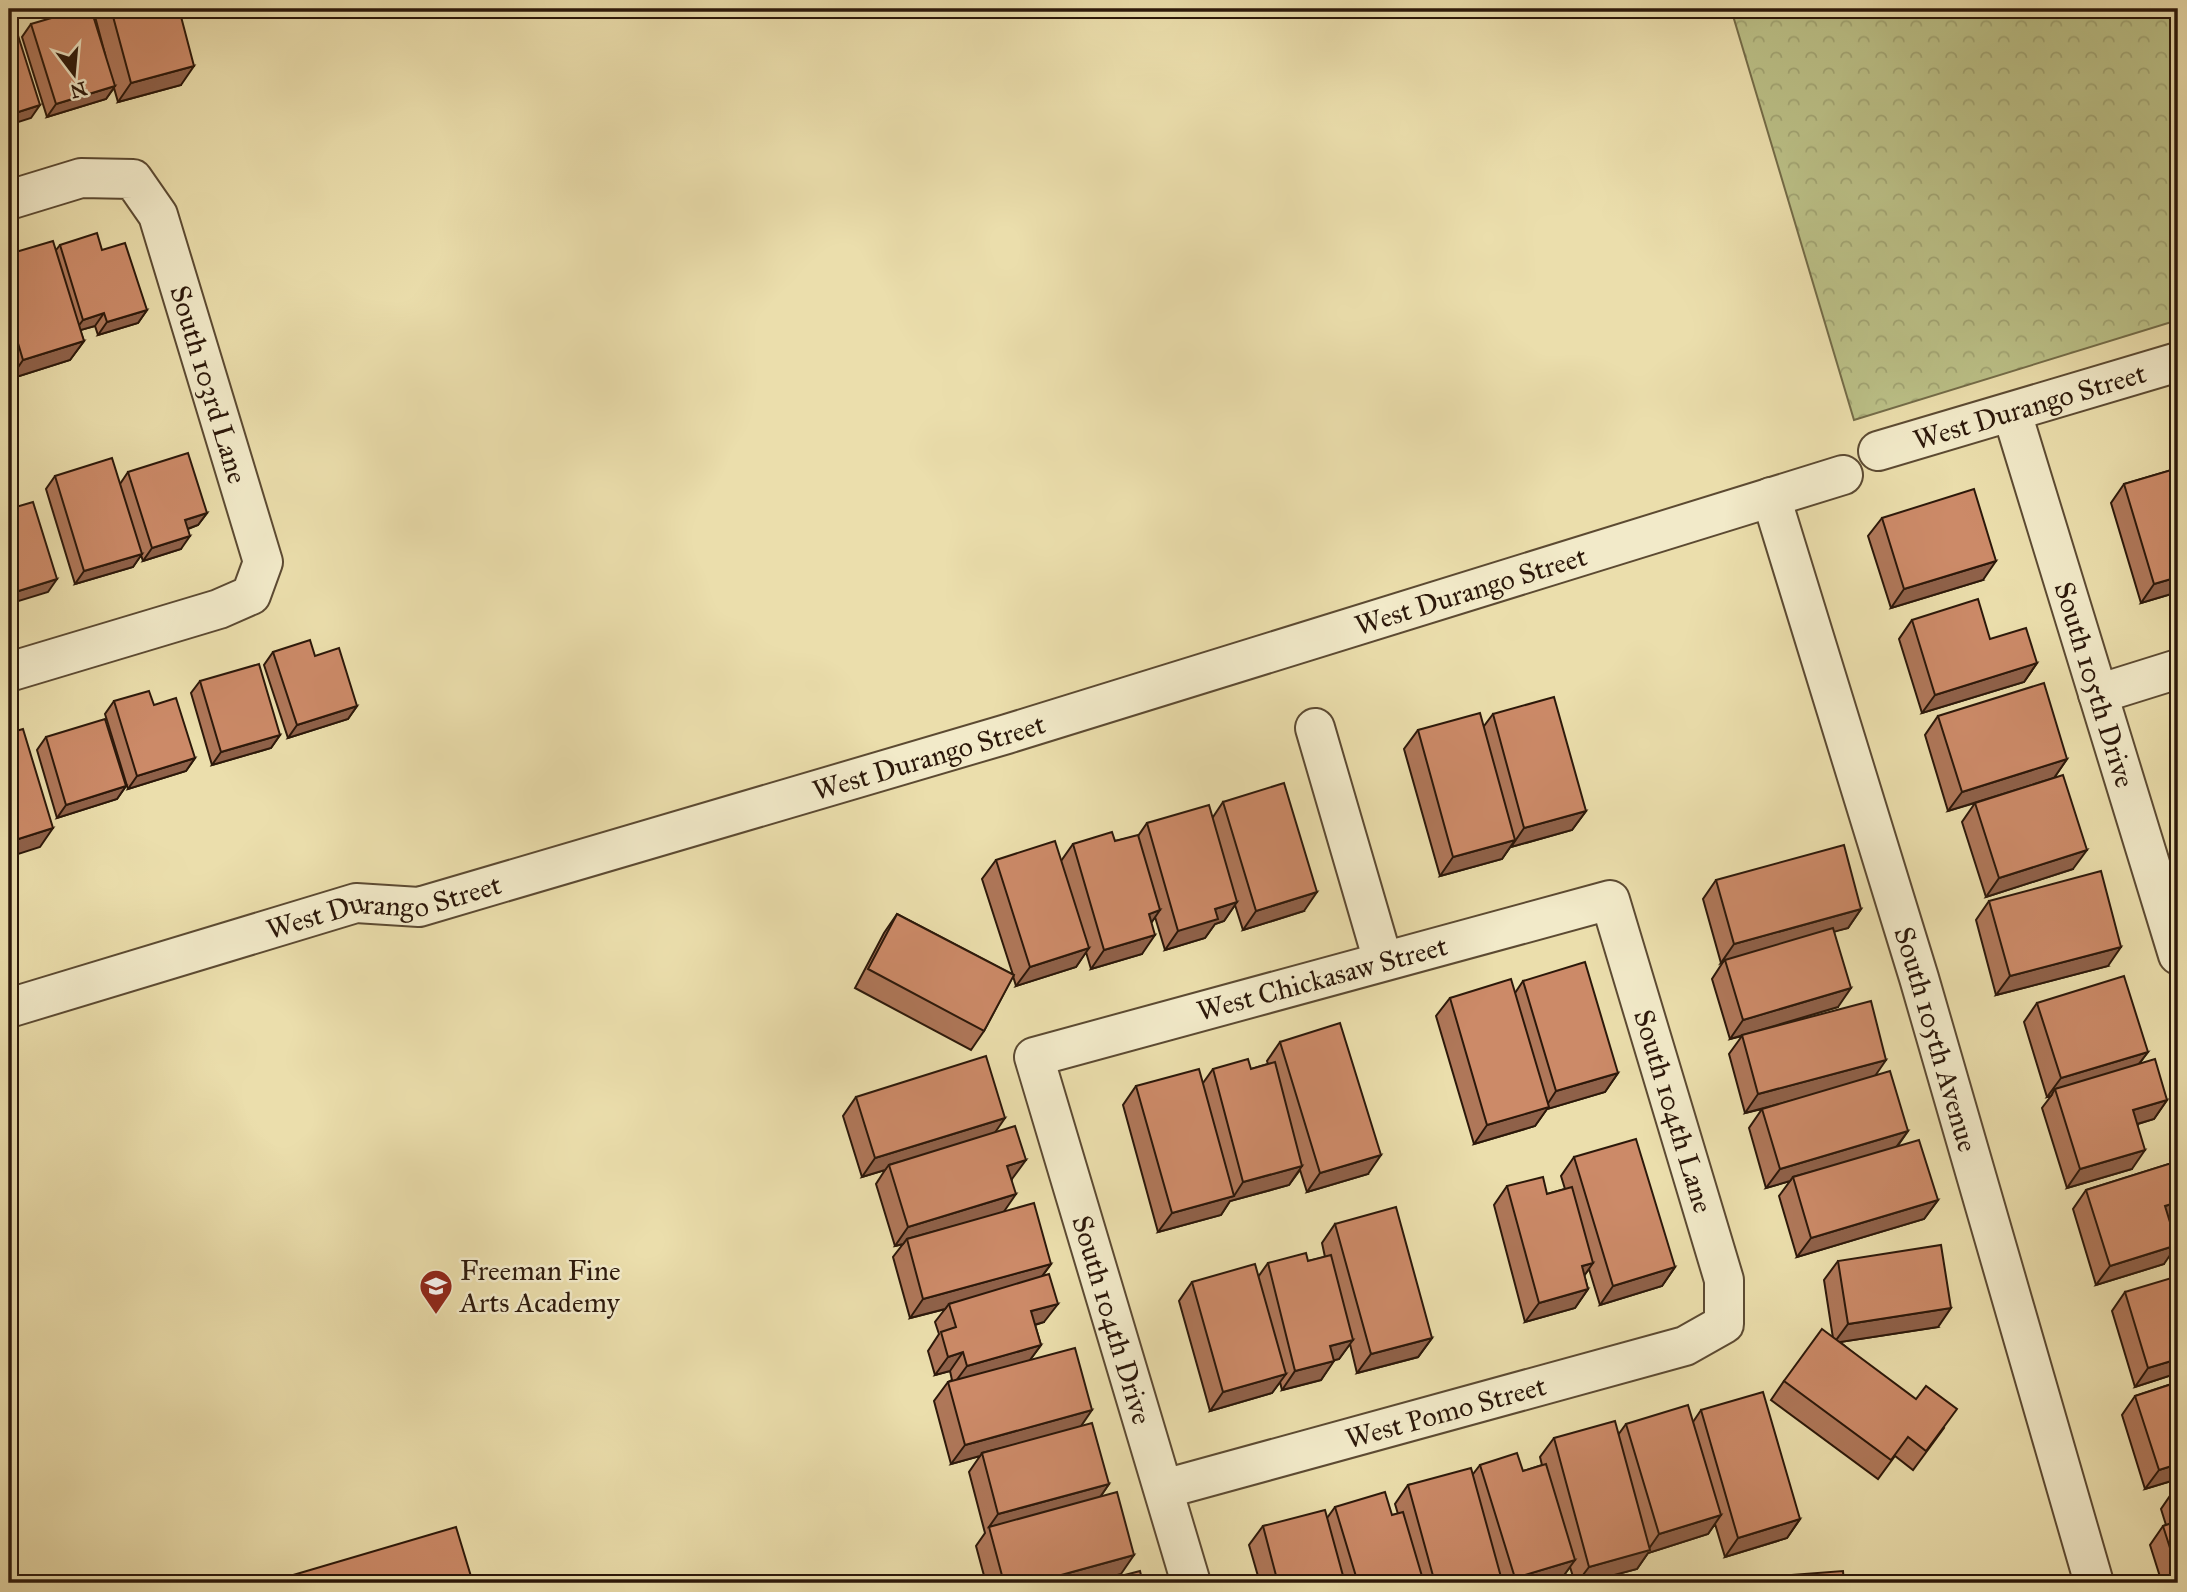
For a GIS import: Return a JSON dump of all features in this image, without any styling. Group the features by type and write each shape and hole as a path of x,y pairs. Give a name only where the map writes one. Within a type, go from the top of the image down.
{"street":[{"name":"South 103rd Lane","path":"9,200 81,178 133,179 158,215 263,562 251,595 219,609 9,672"},
{"name":"West Durango Street","path":"1878,452 2178,362"},
{"name":"South 105th Drive","path":"2012,412 2178,955"},
{"name":"West Durango Street","path":"9,1008 356,902 419,907 1020,730 1843,475"},
{"name":"South 105th Avenue","path":"1771,497 1919,978 2094,1583"},
{"path":"2098,694 2178,669"},
{"path":"1315,727 1383,961"},
{"name":"West Chickasaw Street","path":"1034,1057 1610,900"},
{"name":"South 104th Lane","path":"1610,900 1724,1280 1724,1324"},
{"name":"South 104th Drive","path":"1034,1057 1191,1583"},
{"name":"West Pomo Street","path":"1164,1489 1685,1346 1724,1324"}],"green space":[{"path":"1731,9 2178,9 2178,320 1854,420"}],"building":[{"path":"82,9 91,9 115,86 56,104 31,24"},
{"path":"111,9 179,9 194,66 131,83"},
{"path":"15,26 40,105 9,115 9,28"},
{"path":"97,233 102,250 125,243 147,310 107,322 104,313 83,320 60,245"},
{"path":"53,241 84,341 23,360 9,313 9,254"},
{"path":"188,453 207,513 185,520 190,536 152,548 128,472"},
{"path":"112,458 142,554 84,571 55,476"},
{"path":"2178,468 2178,577 2154,584 2124,484"},
{"path":"1974,489 1996,561 1904,589 1882,518"},
{"path":"33,502 57,579 9,594 9,509"},
{"path":"1978,599 1990,639 2026,628 2037,663 1935,695 1912,620"},
{"path":"310,640 315,656 339,648 357,706 297,725 273,652"},
{"path":"259,664 280,735 221,752 200,681"},
{"path":"2044,683 2067,759 1962,792 1938,716"},
{"path":"149,691 154,705 176,698 195,758 137,776 114,701"},
{"path":"1554,697 1586,811 1524,828 1493,714"},
{"path":"1480,713 1515,840 1453,857 1418,730"},
{"path":"105,719 126,786 66,805 46,737"},
{"path":"23,729 53,828 9,842 9,733"},
{"path":"2063,775 2087,850 1999,878 1975,803"},
{"path":"1284,783 1317,892 1256,911 1223,802"},
{"path":"1209,805 1237,902 1215,909 1218,919 1178,931 1147,823"},
{"path":"1112,832 1115,841 1138,835 1160,910 1149,914 1155,935 1104,950 1073,844"},
{"path":"1055,841 1089,948 1030,967 996,860"},
{"path":"1844,845 1861,909 1734,944 1716,880"},
{"path":"2101,871 2121,947 2010,976 1989,901"},
{"path":"897,914 1014,975 984,1031 868,969"},
{"path":"1833,928 1851,988 1743,1020 1725,960"},
{"path":"1585,962 1618,1073 1556,1091 1523,981"},
{"path":"2124,976 2148,1052 2061,1078 2037,1003"},
{"path":"1511,979 1549,1107 1487,1125 1450,998"},
{"path":"1871,1001 1886,1060 1758,1094 1742,1035"},
{"path":"1340,1023 1381,1155 1320,1173 1280,1042"},
{"path":"986,1056 1005,1118 875,1158 856,1097"},
{"path":"1248,1059 1251,1069 1275,1062 1302,1166 1243,1182 1213,1069"},
{"path":"2155,1059 2167,1100 2133,1110 2145,1150 2080,1169 2055,1089"},
{"path":"1199,1069 1234,1196 1172,1213 1136,1086"},
{"path":"1890,1071 1908,1131 1780,1169 1762,1109"},
{"path":"1015,1126 1026,1160 1007,1166 1016,1194 908,1227 889,1165"},
{"path":"1636,1139 1675,1267 1613,1286 1574,1157"},
{"path":"1919,1140 1938,1200 1811,1238 1793,1177"},
{"path":"2178,1161 2178,1202 2165,1206 2177,1245 2110,1266 2086,1190"},
{"path":"1543,1177 1547,1194 1572,1187 1593,1263 1582,1266 1588,1289 1539,1303 1507,1186"},
{"path":"1034,1203 1051,1264 923,1299 907,1239"},
{"path":"1396,1207 1432,1338 1371,1354 1335,1224"},
{"path":"1941,1245 1951,1308 1848,1324 1838,1261"},
{"path":"1306,1253 1308,1261 1331,1255 1353,1340 1330,1346 1334,1361 1295,1371 1268,1263"},
{"path":"1255,1264 1286,1374 1223,1392 1192,1282"},
{"path":"1049,1274 1058,1304 1031,1311 1041,1345 967,1366 963,1352 948,1357 941,1332 956,1327 949,1304"},
{"path":"2178,1276 2178,1359 2148,1368 2125,1292"},
{"path":"1822,1329 1916,1399 1926,1386 1957,1409 1926,1451 1908,1437 1891,1460 1784,1381"},
{"path":"1075,1348 1092,1410 965,1445 948,1382"},
{"path":"2178,1382 2178,1464 2159,1470 2135,1396"},
{"path":"1763,1392 1800,1519 1738,1538 1701,1410"},
{"path":"1688,1405 1721,1515 1659,1534 1626,1424"},
{"path":"1615,1421 1650,1550 1589,1567 1554,1438"},
{"path":"1092,1423 1109,1484 998,1514 982,1453"},
{"path":"1517,1453 1523,1471 1546,1464 1575,1560 1515,1578 1480,1465"},
{"path":"1471,1468 1501,1577 1476,1583 1435,1583 1408,1485"},
{"path":"1117,1492 1134,1555 1032,1583 1004,1583 989,1527"},
{"path":"1385,1492 1392,1515 1403,1512 1424,1583 1358,1583 1335,1507"},
{"path":"1325,1510 1345,1583 1278,1583 1263,1526"},
{"path":"2178,1521 2178,1570 2177,1570 2163,1526"},
{"path":"456,1527 473,1583 266,1583"},
{"path":"1140,1571 1143,1583 1094,1583"},
{"path":"1843,1571 1844,1583 1779,1583 1778,1576"}],"place":[{"name":"Freeman Fine Arts Academy","path":"436,1316"}]}
